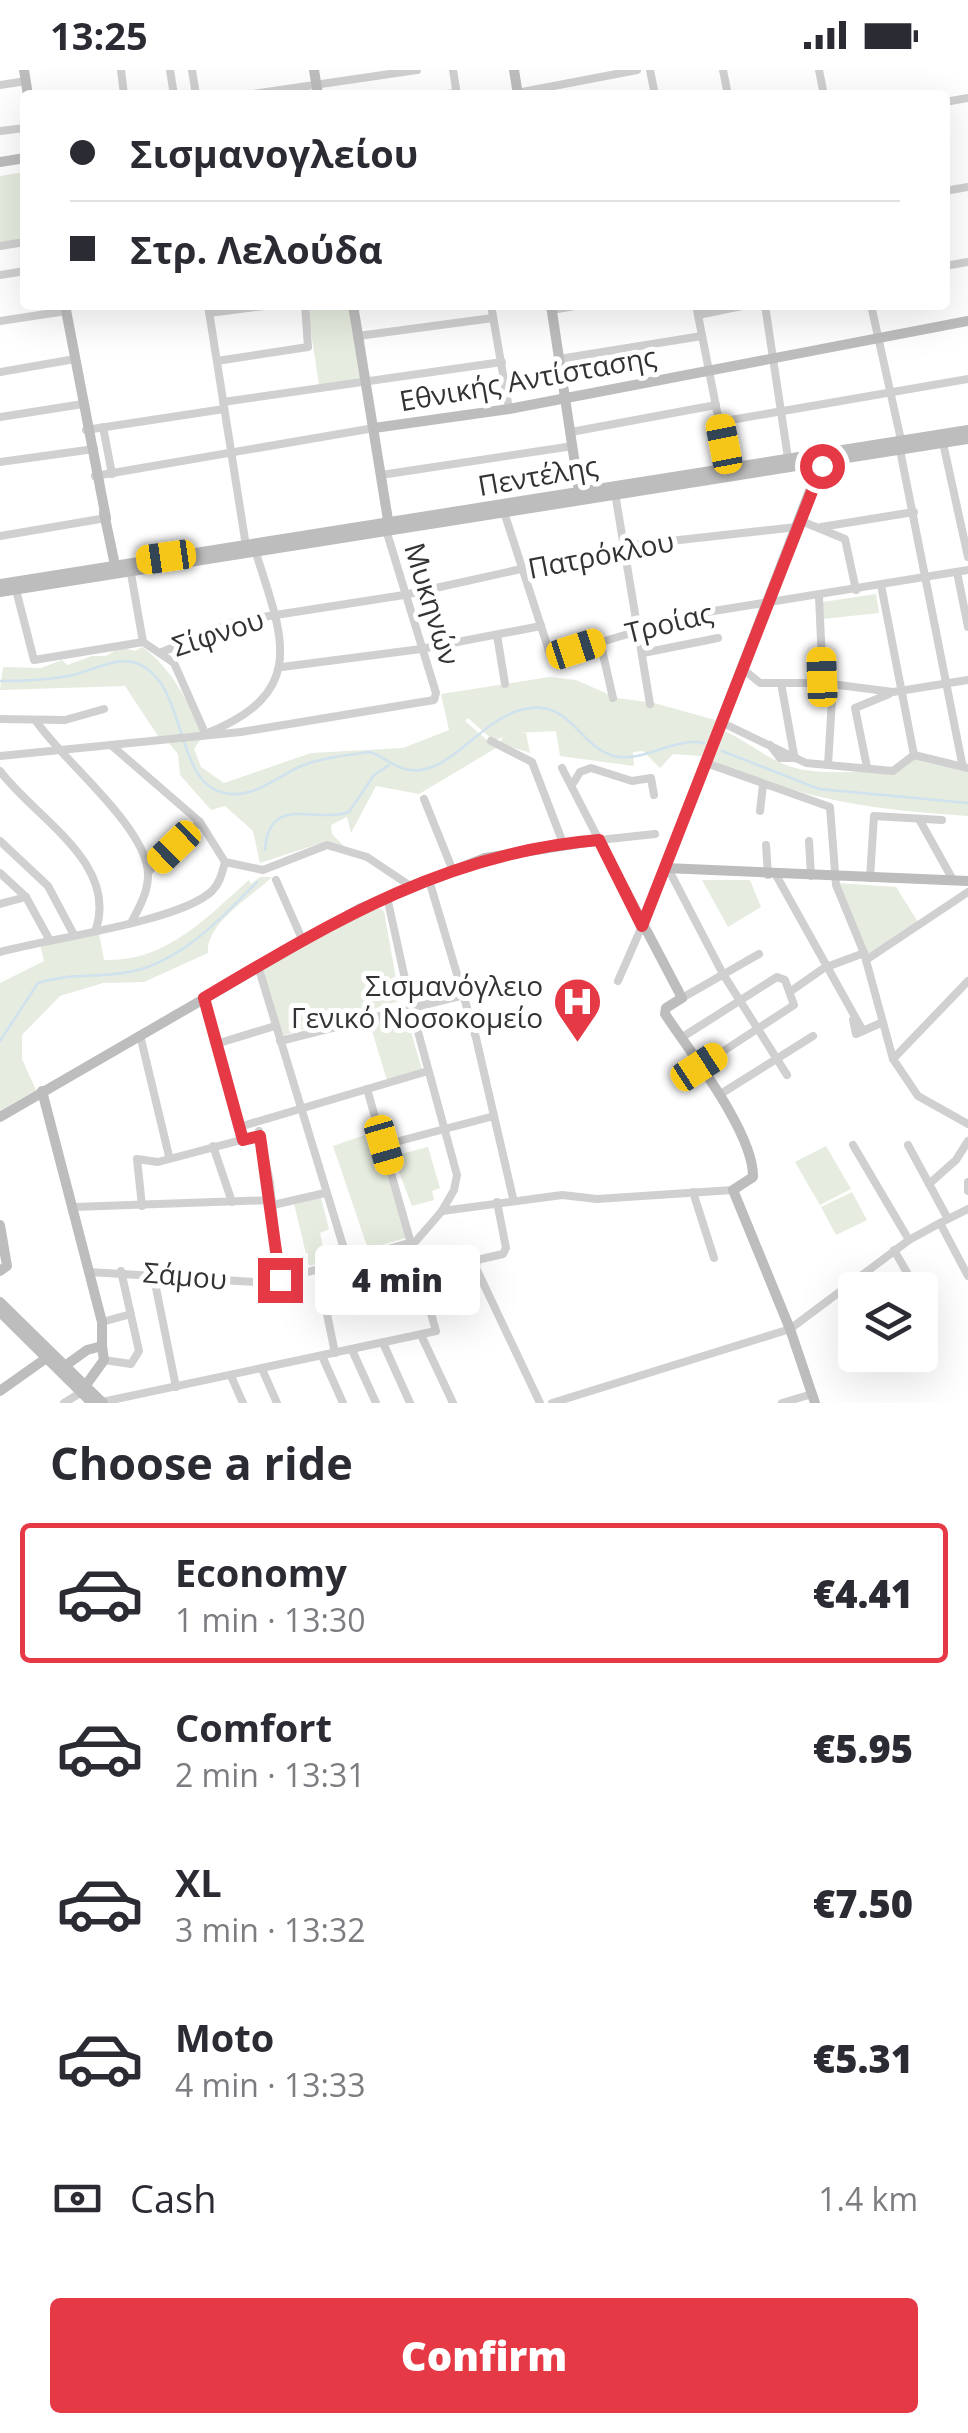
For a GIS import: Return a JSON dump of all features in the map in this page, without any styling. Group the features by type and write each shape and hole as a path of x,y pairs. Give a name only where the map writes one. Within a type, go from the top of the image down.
{"street":[{"path":"314,70 317,89 416,70"},
{"path":"538,90 637,70"},
{"path":"0,85 25,76"},
{"path":"0,321 56,310"},
{"path":"66,310 92,449 102,475"},
{"path":"205,734 236,721 264,700 282,668 275,614 251,549 231,453 209,310"},
{"path":"217,361 308,347 304,310"},
{"path":"354,310 388,529"},
{"path":"492,310 509,409"},
{"path":"551,310 581,493"},
{"path":"697,310 728,468"},
{"path":"766,310 788,458"},
{"path":"872,310 965,765 950,765 914,754"},
{"path":"358,336 493,318"},
{"name":"Εθνικής Αντίστασης","path":"102,475 509,409 968,321"},
{"path":"559,359 702,336"},
{"path":"0,372 75,359"},
{"path":"88,430 366,380 502,362"},
{"path":"719,422 968,378"},
{"path":"0,416 84,404"},
{"path":"571,432 716,406"},
{"path":"104,427 102,475 116,569"},
{"name":"Πεντέλης","path":"0,584 504,512 581,493 616,493 968,430"},
{"name":"Πεντέλης","path":"900,445 968,438"},
{"path":"943,443 968,556"},
{"path":"382,475 573,446"},
{"path":"0,462 92,449"},
{"path":"788,1074 723,974 673,872 670,854 725,725 824,457"},
{"name":"Πεντέλης","path":"388,529 788,458 824,457"},
{"path":"616,493 650,704"},
{"path":"282,668 420,649 540,626 504,512"},
{"path":"816,528 914,512"},
{"path":"0,536 106,518"},
{"path":"800,524 845,540 856,590"},
{"name":"Πατρόκλου","path":"404,595 625,546 800,524"},
{"name":"Μυκηνών","path":"240,732 432,700 436,696 388,529"},
{"path":"130,567 143,642"},
{"name":"Πεντέλης","path":"0,592 116,569"},
{"name":"Τροίας","path":"540,626 551,657 639,628 770,601 819,597 968,570"},
{"path":"957,572 968,627"},
{"path":"882,586 897,693 914,754"},
{"name":"Σίφνου","path":"16,590 34,660 143,642 162,652 205,631 275,614 404,595"},
{"path":"819,597 823,683"},
{"path":"497,635 505,684"},
{"path":"642,653 718,638"},
{"path":"600,641 613,698"},
{"path":"162,652 178,670 205,734"},
{"path":"743,669 755,682 823,683 897,693"},
{"path":"868,767 856,708 897,693 968,680"},
{"path":"781,683 795,756"},
{"path":"828,764 834,684"},
{"path":"0,719 77,718 104,708"},
{"path":"36,721 56,750 112,810 143,854 148,872 146,893 131,922"},
{"path":"0,756 240,732 236,721"},
{"path":"725,725 795,756 828,764 900,769 914,754"},
{"path":"491,741 532,762 563,843"},
{"path":"0,952 96,928 157,918 208,894 220,880 224,862 200,822 111,745"},
{"path":"706,763 830,806 834,877 865,957 894,1059 918,1096 968,1124"},
{"path":"562,768 682,998"},
{"path":"572,785 580,772 591,768 630,780 651,778 654,795"},
{"path":"0,772 66,840 91,874 101,901 96,928"},
{"path":"760,811 763,785"},
{"path":"424,799 453,871"},
{"path":"870,878 874,816 942,820"},
{"path":"791,991 824,968 865,957 968,891 919,820"},
{"path":"148,872 200,822"},
{"path":"0,1116 302,939 387,897 485,858 563,843 655,834"},
{"path":"0,841 54,893 73,933"},
{"path":"808,841 810,876"},
{"path":"224,862 259,869 327,845 367,857 412,887"},
{"path":"766,845 772,875 859,1032 883,1022"},
{"path":"16,856 1,874 26,897 49,939"},
{"path":"255,880 259,869"},
{"path":"618,981 642,926 673,872"},
{"path":"673,872 960,881"},
{"path":"276,880 302,939"},
{"path":"429,880 464,994 513,1198"},
{"path":"0,904 26,897"},
{"path":"387,897 457,1183 442,1211"},
{"path":"442,1211 562,1194 597,1200 733,1190 750,1180 754,1172 740,1136 664,1012 759,954"},
{"path":"258,966 348,1262"},
{"path":"681,1038 780,976 791,991 794,1005 699,1067"},
{"path":"894,1059 968,981"},
{"path":"280,1041 464,994"},
{"path":"204,998 243,1140"},
{"path":"216,1044 275,1026"},
{"path":"140,1035 169,1156"},
{"path":"718,1097 812,1036"},
{"path":"239,1127 428,1072"},
{"path":"37,1078 102,1322 104,1360 84,1389 64,1403"},
{"path":"0,1302 84,1389 102,1402 436,1331 368,1090"},
{"path":"384,1145 494,1116"},
{"path":"256,1122 272,1202 280,1280"},
{"path":"142,1206 136,1159 158,1162 169,1156 260,1136"},
{"path":"930,1184 956,1160 968,1141"},
{"path":"853,1145 909,1240"},
{"path":"908,1145 930,1184 968,1276"},
{"path":"213,1146 232,1202"},
{"path":"968,1182 968,1191"},
{"path":"733,1190 790,1329 813,1398 782,1403"},
{"path":"692,1192 714,1258"},
{"path":"74,1207 272,1202 325,1194"},
{"path":"497,1202 506,1248 503,1254 478,1260 476,1268 540,1403"},
{"path":"552,1403 600,1384 790,1329 894,1250 968,1209"},
{"name":"Σάμου","path":"89,1272 280,1280 413,1242 442,1211"},
{"path":"0,1225 7,1266 0,1271"},
{"path":"894,1250 910,1272"},
{"path":"318,1270 335,1353"},
{"path":"104,1360 127,1364 136,1360 138,1342 121,1271"},
{"path":"154,1274 176,1388"},
{"path":"102,1322 131,1314"},
{"path":"2,1318 51,1354"},
{"path":"421,1335 453,1403"},
{"path":"383,1343 410,1403"},
{"path":"63,1367 102,1346"},
{"path":"352,1350 376,1403"},
{"path":"0,1391 51,1354"},
{"path":"322,1356 344,1403"},
{"path":"262,1369 277,1403"},
{"path":"231,1376 243,1403"},
{"path":"84,1389 92,1403"}],"shaded area":[{"path":"20,173 20,242 0,245 0,176"},
{"path":"308,310 350,310 361,379 319,385"},
{"path":"876,594 879,613 823,619 823,602"},
{"path":"121,647 135,651 142,647 161,664 185,697 201,733 160,739 125,686 0,690 3,667 41,668 62,660 67,665 92,656 106,656"},
{"path":"549,677 576,680 617,698 654,703 719,721 702,756 673,754 660,768 643,751 633,752 634,766 560,756 556,731 516,733 526,733 530,753 500,743 503,737 494,741 468,718 465,721 496,748 419,794 376,786 351,833 347,817 331,825 332,834 345,847 318,844 260,863 253,831 225,806 211,810 180,775 178,754 168,742 202,737 194,749 201,767 224,783 311,753 403,748 449,730 441,694"},
{"path":"725,731 778,762 799,769 895,774 916,758 968,772 968,816 838,801 745,774 713,761"},
{"path":"260,877 272,877 222,921 209,942 208,953 144,982 103,983 60,996 22,1035 22,1059 36,1090 0,1111 0,983 44,961 40,944 99,933 104,960 147,954 183,935 249,880 251,884"},
{"path":"702,880 750,880 761,907 728,927"},
{"path":"838,883 896,887 918,922 868,959"},
{"path":"374,905 384,911 400,1001 281,1036 262,971"},
{"path":"405,1011 422,1070 387,1080 369,1021"},
{"path":"376,1131 409,1237 368,1249 333,1146"},
{"path":"826,1146 851,1189 820,1205 795,1162"},
{"path":"428,1147 440,1188 432,1191 434,1200 412,1206 396,1164 397,1155"},
{"path":"852,1192 867,1220 836,1235 821,1207"},
{"path":"321,1198 329,1229 320,1233 326,1261 309,1266 294,1204"}],"waterway":[{"path":"0,681 60,677 111,663 136,663 153,674 166,691 199,775 212,788 231,794 258,789 309,763 369,752 404,769 426,769 454,754 497,721 530,708 556,712 592,744 614,756 636,756 681,743 704,743"},
{"path":"722,751 819,789 968,803"},
{"path":"265,850 268,832 275,822 296,814 349,812 374,775 389,765"},
{"path":"0,1041 38,983 126,973 155,964 203,934 257,882"}],"place":[{"name":"Σισμανόγλειο Γενικό Νοσοκομείο","path":"578,1044"}],"route":[{"path":"280,1280 270,1182 260,1136 243,1140 204,998 328,925 387,897 485,858 553,844 599,840 642,926 822,466"}]}
